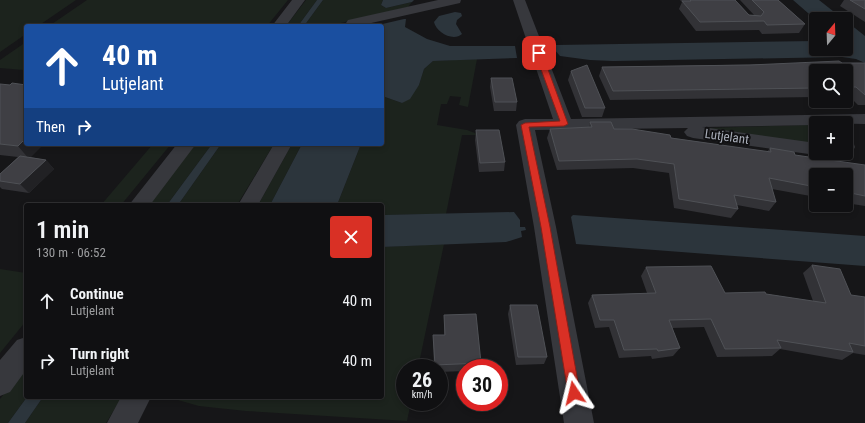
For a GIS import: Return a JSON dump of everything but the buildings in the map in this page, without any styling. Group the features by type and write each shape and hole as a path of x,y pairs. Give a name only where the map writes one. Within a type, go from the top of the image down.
{"street":[{"path":"281,24 299,0"},
{"path":"352,24 455,0"},
{"path":"518,0 539,53 564,124"},
{"name":"Lutjelant","path":"853,119 865,118"},
{"name":"Lutjelant","path":"579,423 545,227 525,125 639,122 809,121"},
{"name":"Lutjelant","path":"639,122 699,133 809,148"},
{"path":"141,203 185,146"},
{"path":"249,203 282,146"},
{"path":"0,382 24,352"},
{"path":"122,423 136,399"}],"shaded area":[{"path":"0,0 76,0 41,24 24,24 24,35 0,52"},
{"path":"87,0 288,0 269,24 52,24"},
{"path":"306,0 317,0 299,24 288,24"},
{"path":"317,0 323,0 305,24 299,24"},
{"path":"323,0 383,0 381,5 386,8 412,2 408,7 341,24 305,24"},
{"path":"383,0 414,0 412,2 386,8 381,5"},
{"path":"793,0 819,0 834,12 809,12 809,14"},
{"path":"455,12 461,13 462,16 457,20 456,24 462,34 454,37 445,35 435,26 434,22 439,16"},
{"path":"406,19 405,27 427,39 450,46 515,46 517,58 433,61 424,69 419,85 410,99 402,103 384,97 384,24 383,24"},
{"path":"853,27 865,36 865,63 856,59 842,57 613,61 590,60 560,56 553,48 556,45 809,41 809,56 853,56"},
{"path":"24,43 24,70 0,68 0,60"},
{"path":"477,59 468,107 459,105 461,97 450,96 447,104 441,104 437,125 467,130 480,135 462,135 446,214 384,215 384,203 338,203 360,146 384,146 384,97 402,103 419,85 424,69 433,61"},
{"path":"809,125 809,143 704,128"},
{"path":"151,146 169,146 123,203 103,203"},
{"path":"193,146 211,146 168,203 150,203"},
{"path":"211,146 220,146 179,203 168,203"},
{"path":"220,146 273,146 238,203 179,203"},
{"path":"291,146 301,146 271,203 259,203"},
{"path":"301,146 360,146 338,203 271,203"},
{"path":"514,212 520,220 520,227 525,227 526,230 521,231 522,237 506,242 384,247 384,215"},
{"path":"573,215 865,236 865,266 576,244 571,217"},
{"path":"444,244 420,359 396,359 396,411 409,411 407,421 246,411 199,406 174,399 384,399 384,247"},
{"path":"0,269 24,273 24,323 0,353"},
{"path":"24,368 24,399 26,399 8,423 0,423 0,399"},
{"path":"26,399 42,399 25,423 8,423"},
{"path":"42,399 121,399 106,423 25,423"}],"route":[{"path":"539,53 564,124 525,125 545,227 574,393"}]}
